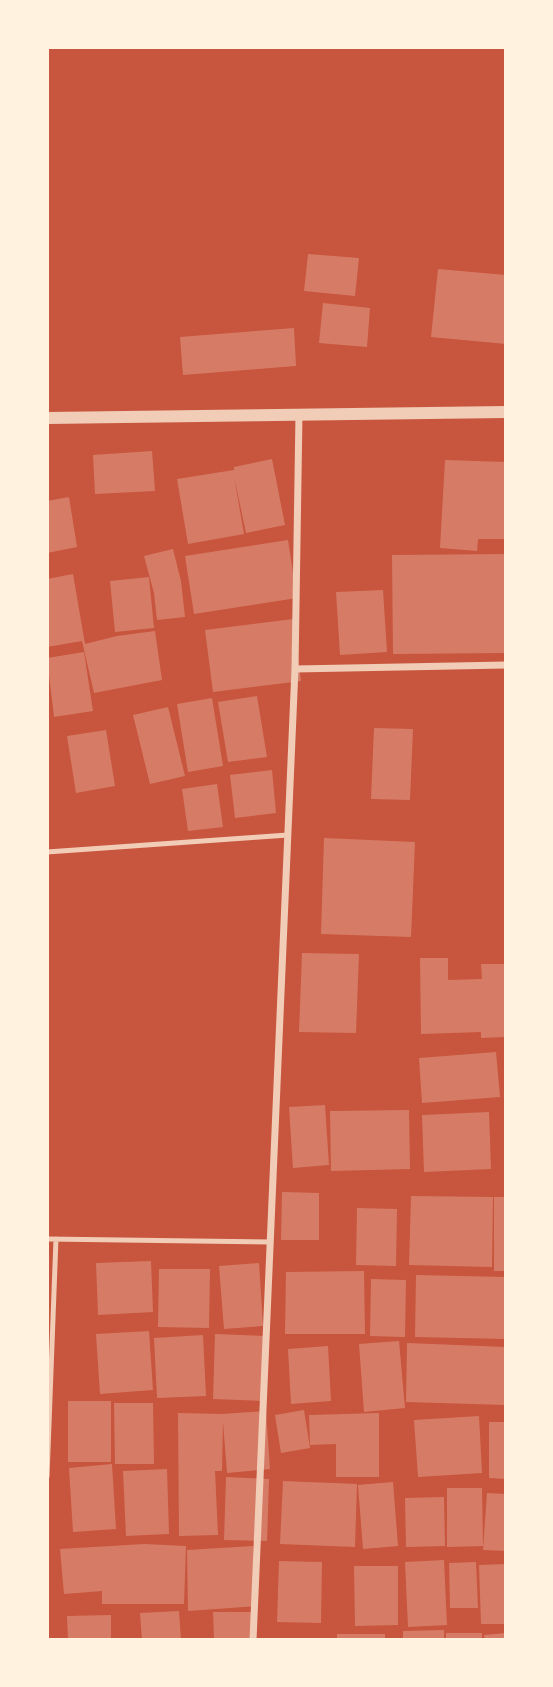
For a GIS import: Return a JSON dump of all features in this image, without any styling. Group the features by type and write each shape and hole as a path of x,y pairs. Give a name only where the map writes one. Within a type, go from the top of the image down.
{"street":[{"path":"47,418 506,412"},
{"path":"253,1640 295,669 299,414"},
{"path":"295,669 506,664"}],"lane":[{"path":"47,852 288,835"},
{"path":"47,1239 270,1242"},
{"path":"47,1477 56,1239"}],"building":[{"path":"308,254 359,258 355,296 304,291"},
{"path":"438,269 506,275 506,344 431,337"},
{"path":"323,303 370,308 367,347 319,343"},
{"path":"294,328 296,366 183,375 180,337"},
{"path":"152,451 155,491 95,494 93,455"},
{"path":"272,459 285,525 246,533 234,476 244,534 188,544 177,479 234,470 234,467"},
{"path":"445,460 506,462 506,539 478,539 477,551 440,548"},
{"path":"69,497 77,547 47,553 47,501"},
{"path":"288,540 297,598 194,614 185,556"},
{"path":"173,549 181,581 185,617 157,620 154,593 144,556"},
{"path":"506,554 506,653 393,654 392,555"},
{"path":"73,574 85,644 155,631 162,680 94,693 82,641 47,647 47,579"},
{"path":"149,577 154,628 115,632 110,581"},
{"path":"383,590 387,652 340,655 336,592"},
{"path":"293,619 301,681 213,692 205,630"},
{"path":"84,652 93,711 54,717 47,658"},
{"path":"257,696 267,757 228,762 218,702"},
{"path":"212,698 223,766 188,772 177,704"},
{"path":"168,707 185,776 150,784 133,715"},
{"path":"374,728 413,729 410,800 371,799"},
{"path":"106,730 115,786 76,793 67,736"},
{"path":"272,770 276,813 235,818 230,775"},
{"path":"217,784 223,827 188,831 182,789"},
{"path":"324,838 415,842 411,937 321,934"},
{"path":"302,953 359,954 356,1033 299,1032"},
{"path":"420,958 448,958 448,980 482,979 481,964 506,964 506,1037 481,1038 481,1032 421,1034"},
{"path":"496,1052 500,1097 422,1103 419,1058"},
{"path":"325,1105 329,1165 293,1168 289,1107"},
{"path":"409,1110 410,1169 331,1171 330,1111"},
{"path":"489,1112 491,1169 424,1172 422,1115"},
{"path":"282,1192 319,1193 319,1240 281,1240"},
{"path":"411,1196 493,1197 492,1267 409,1265"},
{"path":"494,1197 506,1197 506,1271 494,1271"},
{"path":"357,1208 397,1209 396,1266 356,1265"},
{"path":"151,1261 153,1312 98,1315 96,1263"},
{"path":"259,1263 263,1326 224,1329 219,1266"},
{"path":"159,1269 210,1269 209,1328 158,1327"},
{"path":"364,1271 365,1334 285,1334 286,1272"},
{"path":"416,1275 506,1277 506,1339 415,1337"},
{"path":"371,1279 406,1280 405,1337 370,1336"},
{"path":"149,1331 153,1390 100,1394 96,1334"},
{"path":"215,1334 266,1336 264,1401 213,1399"},
{"path":"203,1335 206,1396 157,1398 154,1338"},
{"path":"399,1341 405,1408 364,1412 359,1344"},
{"path":"407,1343 506,1347 506,1405 406,1402"},
{"path":"328,1346 331,1401 291,1404 288,1349"},
{"path":"68,1401 111,1401 111,1462 68,1462"},
{"path":"114,1403 153,1403 154,1464 115,1464"},
{"path":"304,1410 310,1448 281,1453 275,1415"},
{"path":"266,1411 270,1469 227,1473 223,1422 222,1471 215,1471 218,1535 179,1536 178,1413"},
{"path":"379,1413 379,1477 336,1477 336,1444 310,1445 309,1415"},
{"path":"479,1416 482,1473 418,1477 414,1420"},
{"path":"489,1422 506,1422 506,1479 489,1478"},
{"path":"112,1464 116,1529 73,1532 69,1468"},
{"path":"167,1469 169,1534 126,1536 123,1471"},
{"path":"226,1477 269,1479 267,1541 224,1540"},
{"path":"283,1481 357,1484 355,1547 280,1544"},
{"path":"393,1482 398,1546 363,1549 358,1485"},
{"path":"447,1488 482,1488 483,1546 447,1547"},
{"path":"487,1493 506,1494 506,1551 483,1550"},
{"path":"444,1497 445,1546 406,1547 405,1498"},
{"path":"144,1544 186,1546 184,1604 102,1604 102,1591 64,1594 60,1549"},
{"path":"253,1546 258,1606 188,1611 187,1550"},
{"path":"444,1560 447,1625 408,1627 405,1562"},
{"path":"279,1561 322,1562 321,1623 277,1622"},
{"path":"476,1562 478,1608 450,1608 449,1563"},
{"path":"506,1564 506,1624 481,1624 479,1565"},
{"path":"354,1566 398,1566 398,1625 355,1626"},
{"path":"179,1611 181,1640 142,1640 140,1613"},
{"path":"213,1612 253,1612 253,1640 214,1640"},
{"path":"111,1615 111,1640 68,1640 67,1616"},
{"path":"444,1630 444,1640 403,1640 403,1631"},
{"path":"446,1633 482,1633 482,1640 446,1640"},
{"path":"506,1633 506,1640 485,1640 484,1635"},
{"path":"337,1634 385,1634 385,1640 337,1640"}]}
